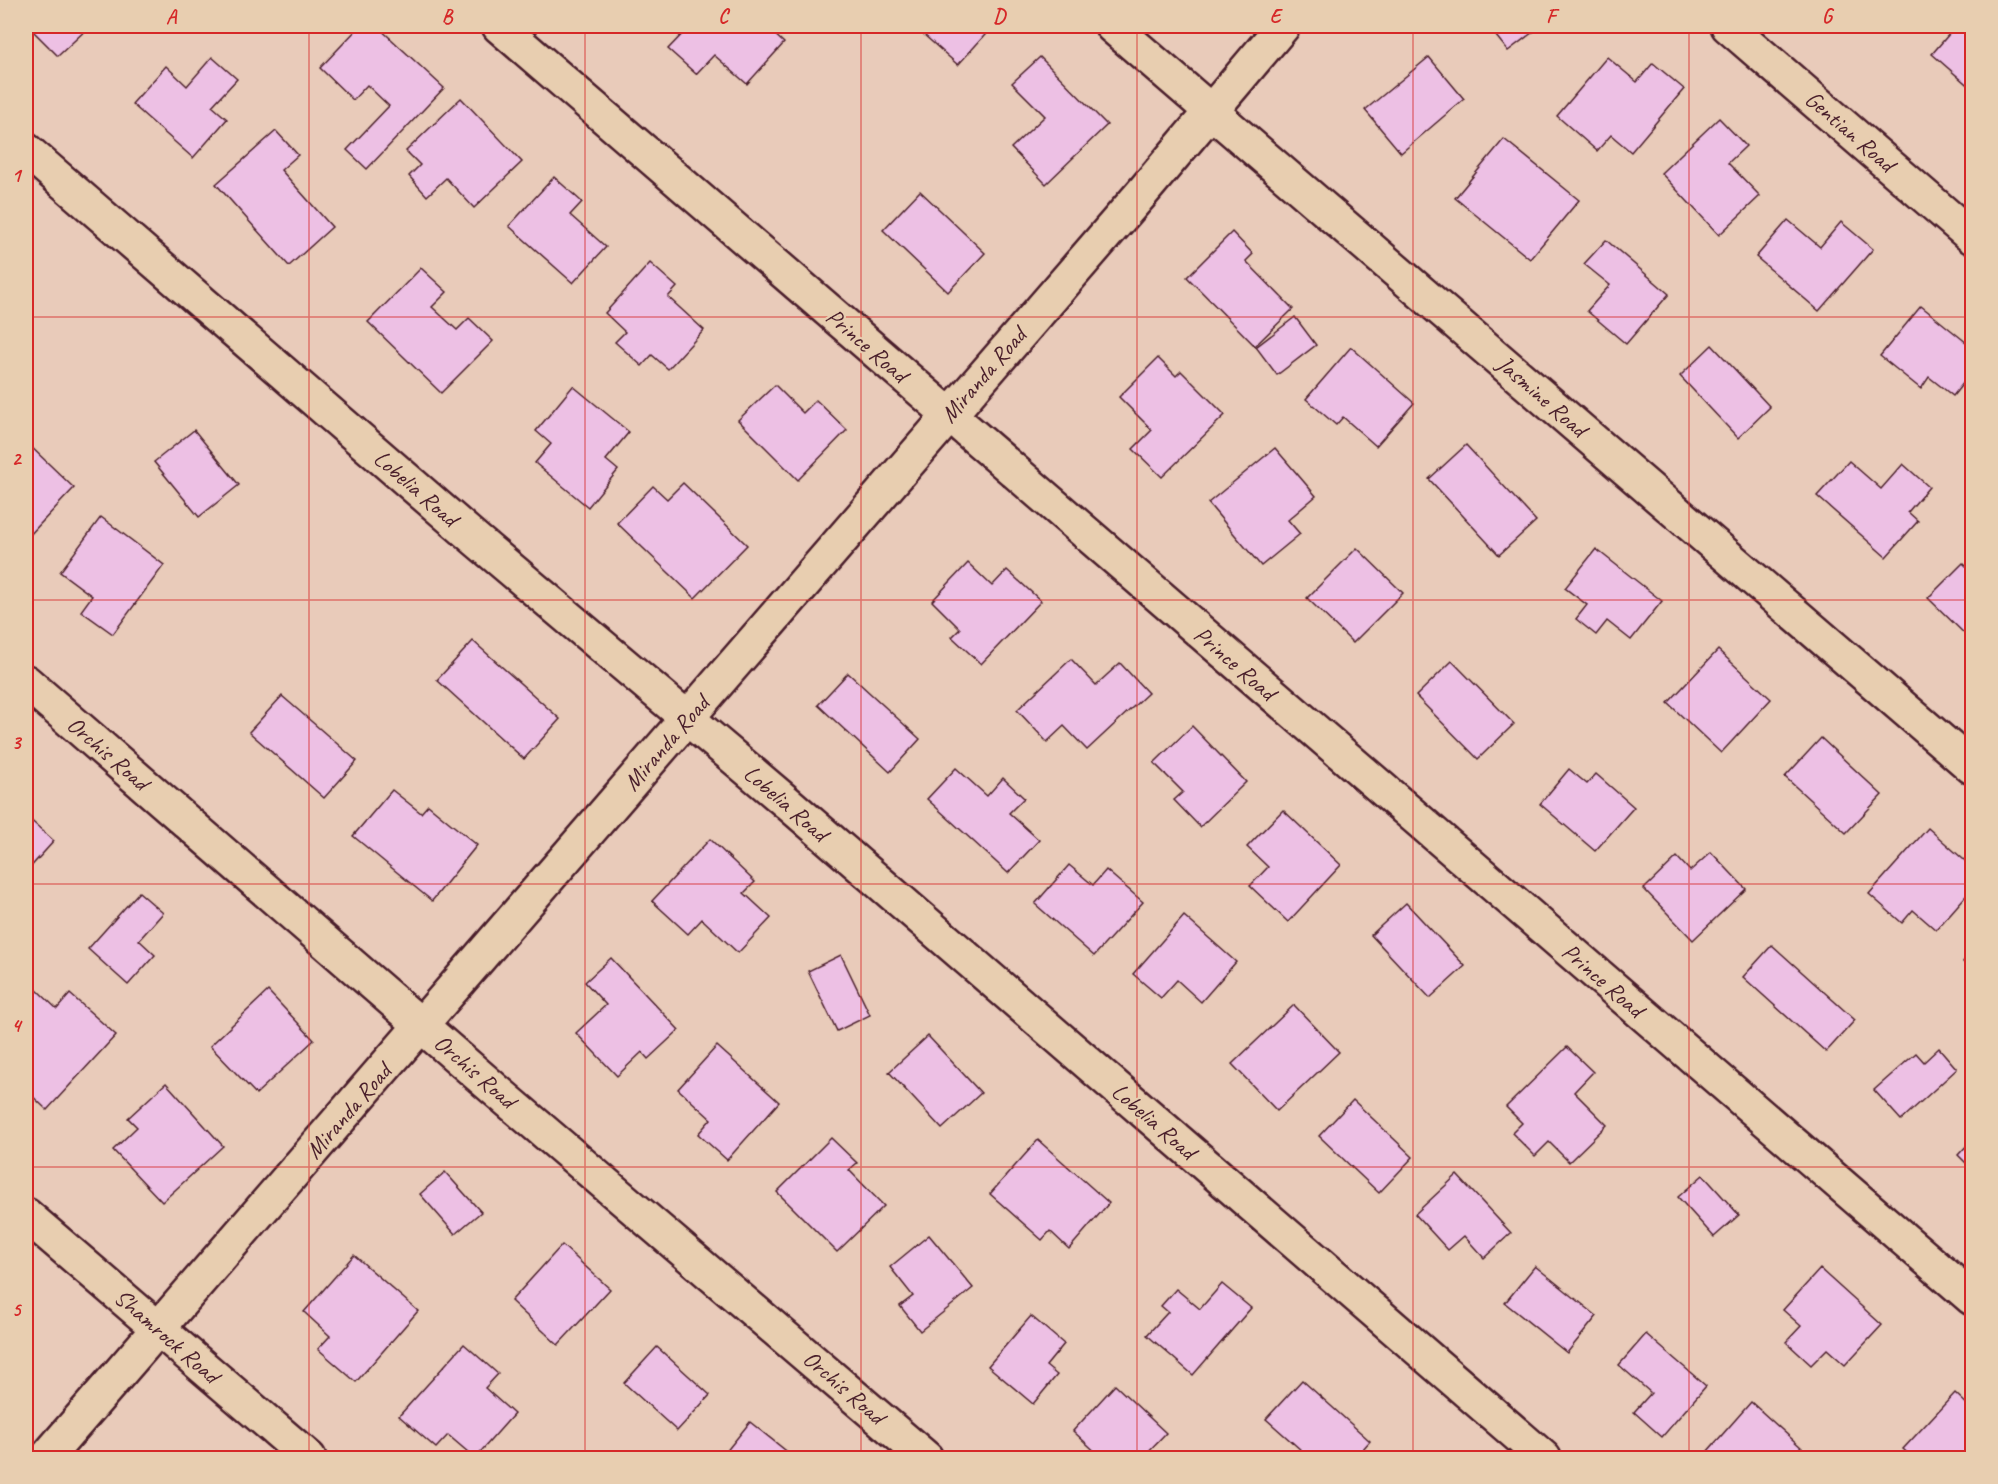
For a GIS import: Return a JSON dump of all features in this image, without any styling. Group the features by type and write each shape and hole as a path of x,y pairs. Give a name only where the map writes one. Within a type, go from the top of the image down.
{"street":[{"name":"Prince Road","path":"499,26 1972,1298"},
{"name":"Jasmine Road","path":"1112,26 1972,767"},
{"name":"Miranda Road","path":"46,1458 1142,193 1283,26"},
{"name":"Gentian Road","path":"1728,26 1972,237"},
{"name":"Lobelia Road","path":"26,150 456,523 687,718 1544,1458"},
{"name":"Orchis Road","path":"26,682 926,1458"},
{"name":"Shamrock Road","path":"26,1215 309,1458"}],"building":[{"path":"28,26 90,26 58,56"},
{"path":"360,26 377,26 444,88 367,169 347,150 389,106 367,85 353,100 320,68"},
{"path":"690,26 775,26 770,30 784,43 747,84 714,55 696,74 668,49"},
{"path":"914,26 993,26 958,65"},
{"path":"1488,26 1541,26 1508,51"},
{"path":"1956,26 1972,26 1972,89 1932,54"},
{"path":"212,57 237,79 212,106 227,119 193,158 132,104 166,66 187,86"},
{"path":"1040,57 1107,125 1046,184 1011,148 1045,116 1012,83"},
{"path":"1429,57 1464,99 1401,153 1365,110"},
{"path":"1607,57 1637,82 1653,63 1684,89 1631,152 1611,135 1597,151 1557,116"},
{"path":"461,98 522,162 474,208 446,178 427,196 409,176 420,165 406,151"},
{"path":"1719,118 1746,146 1728,163 1760,196 1719,235 1661,173"},
{"path":"276,131 298,155 281,170 332,227 289,266 216,184"},
{"path":"1504,139 1579,200 1530,259 1455,198"},
{"path":"554,177 582,202 570,215 606,247 573,283 509,226"},
{"path":"920,191 985,253 948,292 883,230"},
{"path":"1788,220 1820,247 1841,222 1873,249 1819,311 1756,257"},
{"path":"1232,232 1253,254 1246,261 1293,309 1255,346 1187,277"},
{"path":"1606,240 1669,294 1626,344 1587,311 1610,285 1584,264"},
{"path":"650,263 677,287 668,297 704,330 668,369 652,355 642,366 615,342 625,332 605,313"},
{"path":"421,268 447,292 432,307 457,330 469,318 493,341 441,393 368,322"},
{"path":"1921,306 1972,347 1972,372 1953,396 1929,377 1921,389 1880,356"},
{"path":"1295,317 1316,345 1277,375 1256,347"},
{"path":"1712,345 1770,407 1738,438 1680,376"},
{"path":"1351,347 1414,403 1376,446 1343,417 1336,425 1306,399"},
{"path":"1158,358 1176,376 1181,371 1225,415 1162,477 1133,449 1152,430 1119,397"},
{"path":"775,385 803,413 816,400 847,430 798,480 738,420"},
{"path":"573,386 629,432 606,460 618,470 588,507 535,463 551,444 536,431"},
{"path":"194,430 239,485 199,517 154,462"},
{"path":"26,442 74,488 26,539"},
{"path":"1466,445 1536,521 1499,555 1429,479"},
{"path":"1275,448 1316,496 1288,520 1300,534 1261,566 1208,503"},
{"path":"1849,461 1881,489 1903,464 1929,487 1908,512 1918,521 1886,557 1817,496"},
{"path":"683,483 747,545 695,598 617,523 653,486 667,499"},
{"path":"101,517 164,565 113,634 81,611 92,596 60,572"},
{"path":"1357,548 1403,593 1353,643 1307,598"},
{"path":"1596,549 1662,601 1631,640 1607,621 1596,635 1576,619 1587,605 1565,588"},
{"path":"968,563 992,586 1007,570 1041,601 981,664 952,637 960,629 932,601"},
{"path":"1963,563 1972,572 1972,641 1928,598"},
{"path":"473,641 560,719 524,759 437,680"},
{"path":"1718,650 1771,699 1721,753 1668,703"},
{"path":"1071,659 1096,685 1120,663 1148,693 1087,750 1064,726 1047,742 1017,710"},
{"path":"1452,661 1514,724 1478,759 1416,696"},
{"path":"848,673 920,739 890,772 818,705"},
{"path":"282,696 357,761 324,798 249,732"},
{"path":"1192,726 1246,782 1200,827 1174,800 1183,792 1154,763"},
{"path":"1821,738 1882,795 1846,833 1785,777"},
{"path":"956,768 987,796 1003,778 1024,798 1009,813 1039,840 1008,873 927,799"},
{"path":"1569,769 1587,784 1596,774 1634,807 1595,851 1540,804"},
{"path":"392,790 421,813 428,805 477,845 432,901 353,836"},
{"path":"1283,810 1341,865 1288,922 1250,886 1268,867 1247,847"},
{"path":"26,816 54,841 26,872"},
{"path":"1928,828 1972,867 1972,889 1936,930 1913,910 1902,923 1869,894"},
{"path":"710,839 755,882 744,893 771,918 738,953 702,919 688,934 652,901"},
{"path":"1711,852 1746,889 1693,940 1644,889 1677,857 1690,871"},
{"path":"1069,865 1093,885 1106,870 1143,902 1094,956 1035,904"},
{"path":"139,892 163,913 139,940 155,955 128,985 88,949"},
{"path":"1406,903 1465,966 1430,998 1371,935"},
{"path":"1184,916 1236,962 1201,1002 1177,980 1161,998 1133,974"},
{"path":"1772,945 1855,1020 1826,1052 1743,977"},
{"path":"1972,950 1972,970 1963,962"},
{"path":"841,955 870,1015 837,1031 808,971"},
{"path":"611,958 679,1030 648,1059 642,1052 617,1076 576,1033 606,1005 585,982"},
{"path":"37,990 57,1009 70,994 116,1035 47,1110 26,1090 26,1002"},
{"path":"268,991 314,1040 256,1094 210,1046"},
{"path":"1294,1005 1339,1052 1277,1111 1232,1064"},
{"path":"928,1036 981,1093 942,1129 889,1072"},
{"path":"717,1046 779,1102 727,1160 698,1134 711,1119 678,1089"},
{"path":"1567,1047 1593,1072 1574,1092 1607,1125 1569,1162 1549,1142 1535,1156 1512,1133 1522,1123 1506,1107"},
{"path":"1939,1048 1957,1069 1901,1120 1874,1090 1916,1053 1924,1062"},
{"path":"166,1083 223,1146 162,1202 113,1150 137,1127 128,1118"},
{"path":"1353,1100 1413,1157 1379,1193 1319,1136"},
{"path":"831,1138 857,1163 849,1170 884,1206 837,1252 777,1192"},
{"path":"1038,1140 1109,1203 1069,1249 1050,1231 1042,1240 990,1194"},
{"path":"1972,1140 1972,1169 1958,1155"},
{"path":"445,1172 481,1212 455,1234 420,1194"},
{"path":"1457,1175 1511,1233 1484,1258 1464,1236 1448,1250 1415,1214"},
{"path":"1703,1175 1739,1215 1714,1237 1678,1197"},
{"path":"929,1235 973,1288 920,1331 900,1306 913,1296 890,1267"},
{"path":"562,1245 610,1289 558,1345 511,1301"},
{"path":"354,1255 418,1311 356,1382 318,1349 330,1336 304,1312"},
{"path":"1535,1266 1597,1316 1567,1353 1505,1303"},
{"path":"1820,1269 1882,1325 1845,1365 1827,1349 1811,1365 1786,1342 1801,1326 1783,1310"},
{"path":"1222,1284 1251,1308 1193,1375 1147,1335 1168,1312 1161,1306 1176,1289 1200,1309"},
{"path":"1031,1316 1064,1344 1046,1366 1057,1375 1033,1404 988,1366"},
{"path":"1646,1334 1706,1386 1662,1437 1634,1412 1651,1393 1619,1365"},
{"path":"464,1344 498,1374 485,1388 514,1414 475,1458 448,1435 436,1448 399,1416"},
{"path":"657,1347 710,1395 677,1431 624,1383"},
{"path":"1302,1380 1370,1441 1355,1458 1310,1458 1266,1419"},
{"path":"1115,1385 1166,1433 1142,1458 1102,1458 1073,1431"},
{"path":"1955,1393 1972,1409 1972,1458 1945,1456 1943,1458 1913,1458 1903,1449"},
{"path":"1751,1402 1802,1448 1793,1458 1714,1458 1707,1452"},
{"path":"750,1422 795,1458 721,1458"}]}
